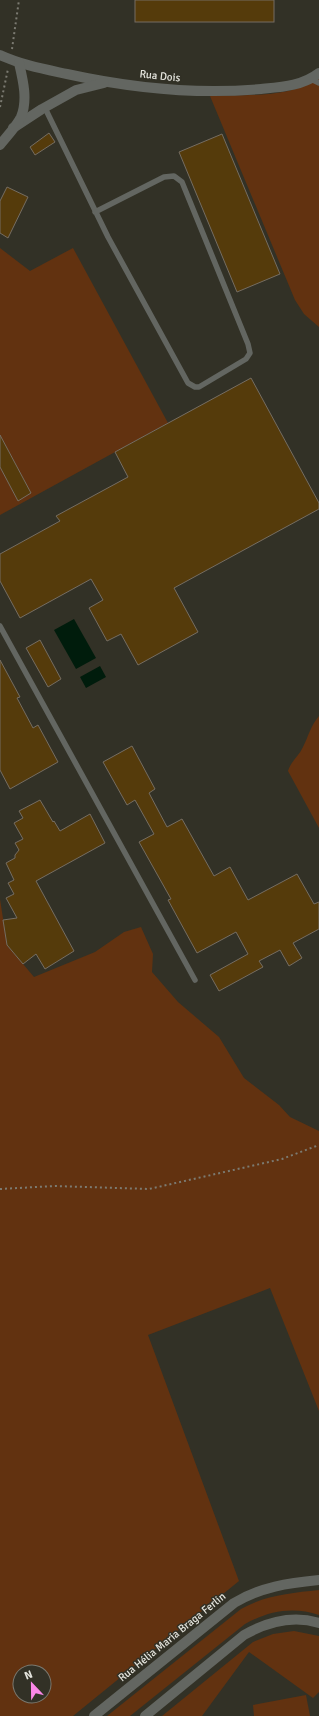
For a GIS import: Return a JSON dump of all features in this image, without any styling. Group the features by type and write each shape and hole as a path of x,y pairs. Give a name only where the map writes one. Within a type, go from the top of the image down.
{"street":[{"name":"Rua Dois","path":"0,54 19,63 106,83 192,91 229,92 286,86 302,83 316,78"},
{"path":"0,145 21,116 25,91 19,63"},
{"path":"13,128 76,90 106,83"},
{"name":"Rua Hélia Maria Braga Ferlin","path":"94,1716 234,1603 245,1596 268,1587 319,1580"},
{"path":"145,1716 244,1635 255,1629 279,1621 292,1620 319,1623"}],"lane":[{"path":"44,108 94,212 188,383 195,387 199,386 246,360 250,353 248,344 182,182 174,176 164,177 94,212"},
{"path":"0,626 195,980"}],"path":[{"path":"0,1189 55,1186 149,1189 282,1159 319,1145"}],"shaded area":[{"path":"319,78 319,327 304,314 295,300 210,96 252,95 280,92 307,85"},
{"path":"0,248 30,271 73,248 168,423 0,515"},
{"path":"74,619 96,658 76,669 54,630"},
{"path":"100,666 106,677 86,688 80,677"},
{"path":"319,716 319,828 288,771"},
{"path":"0,899 7,945 34,977 95,952 124,932 141,927 153,954 152,972 178,1002 219,1037 244,1078 279,1105 290,1117 319,1131 319,1411 270,1288 148,1335 239,1581 73,1716 0,1716"},
{"path":"319,1590 319,1615 300,1611 281,1611 263,1616 245,1624 130,1716 107,1716 241,1609 250,1604 269,1598"},
{"path":"294,1631 319,1636 319,1692 313,1698 249,1652 202,1716 162,1716 253,1642 273,1634"},
{"path":"306,1695 310,1716 254,1716 253,1705"}],"building":[{"path":"135,0 274,0 274,22 135,22"},
{"path":"49,133 55,142 35,155 30,147"},
{"path":"222,134 280,274 237,292 179,152"},
{"path":"7,187 28,197 8,238 0,233 0,201"},
{"path":"251,378 319,503 319,509 174,588 198,632 138,665 121,634 107,641 89,608 103,600 91,579 20,618 0,581 0,554 60,521 56,516 128,477 115,452"},
{"path":"0,435 31,493 18,501 0,467"},
{"path":"40,640 61,679 48,687 26,648"},
{"path":"0,660 20,697 17,698 33,728 38,725 58,762 10,789 0,770"},
{"path":"132,746 155,789 149,793 167,827 182,819 214,876 230,867 248,900 297,874 314,904 319,902 319,929 293,943 302,958 289,966 280,950 259,961 263,967 219,991 210,975 248,954 236,932 197,953 168,900 171,899 139,842 154,834 135,800 127,805 103,762"},
{"path":"40,800 60,831 90,814 105,843 36,881 74,951 45,969 36,954 23,964 7,945 3,920 17,918 6,898 14,894 8,883 14,880 6,863 15,858 15,855 19,850 15,843 23,839 14,823 23,818 19,811"}]}
